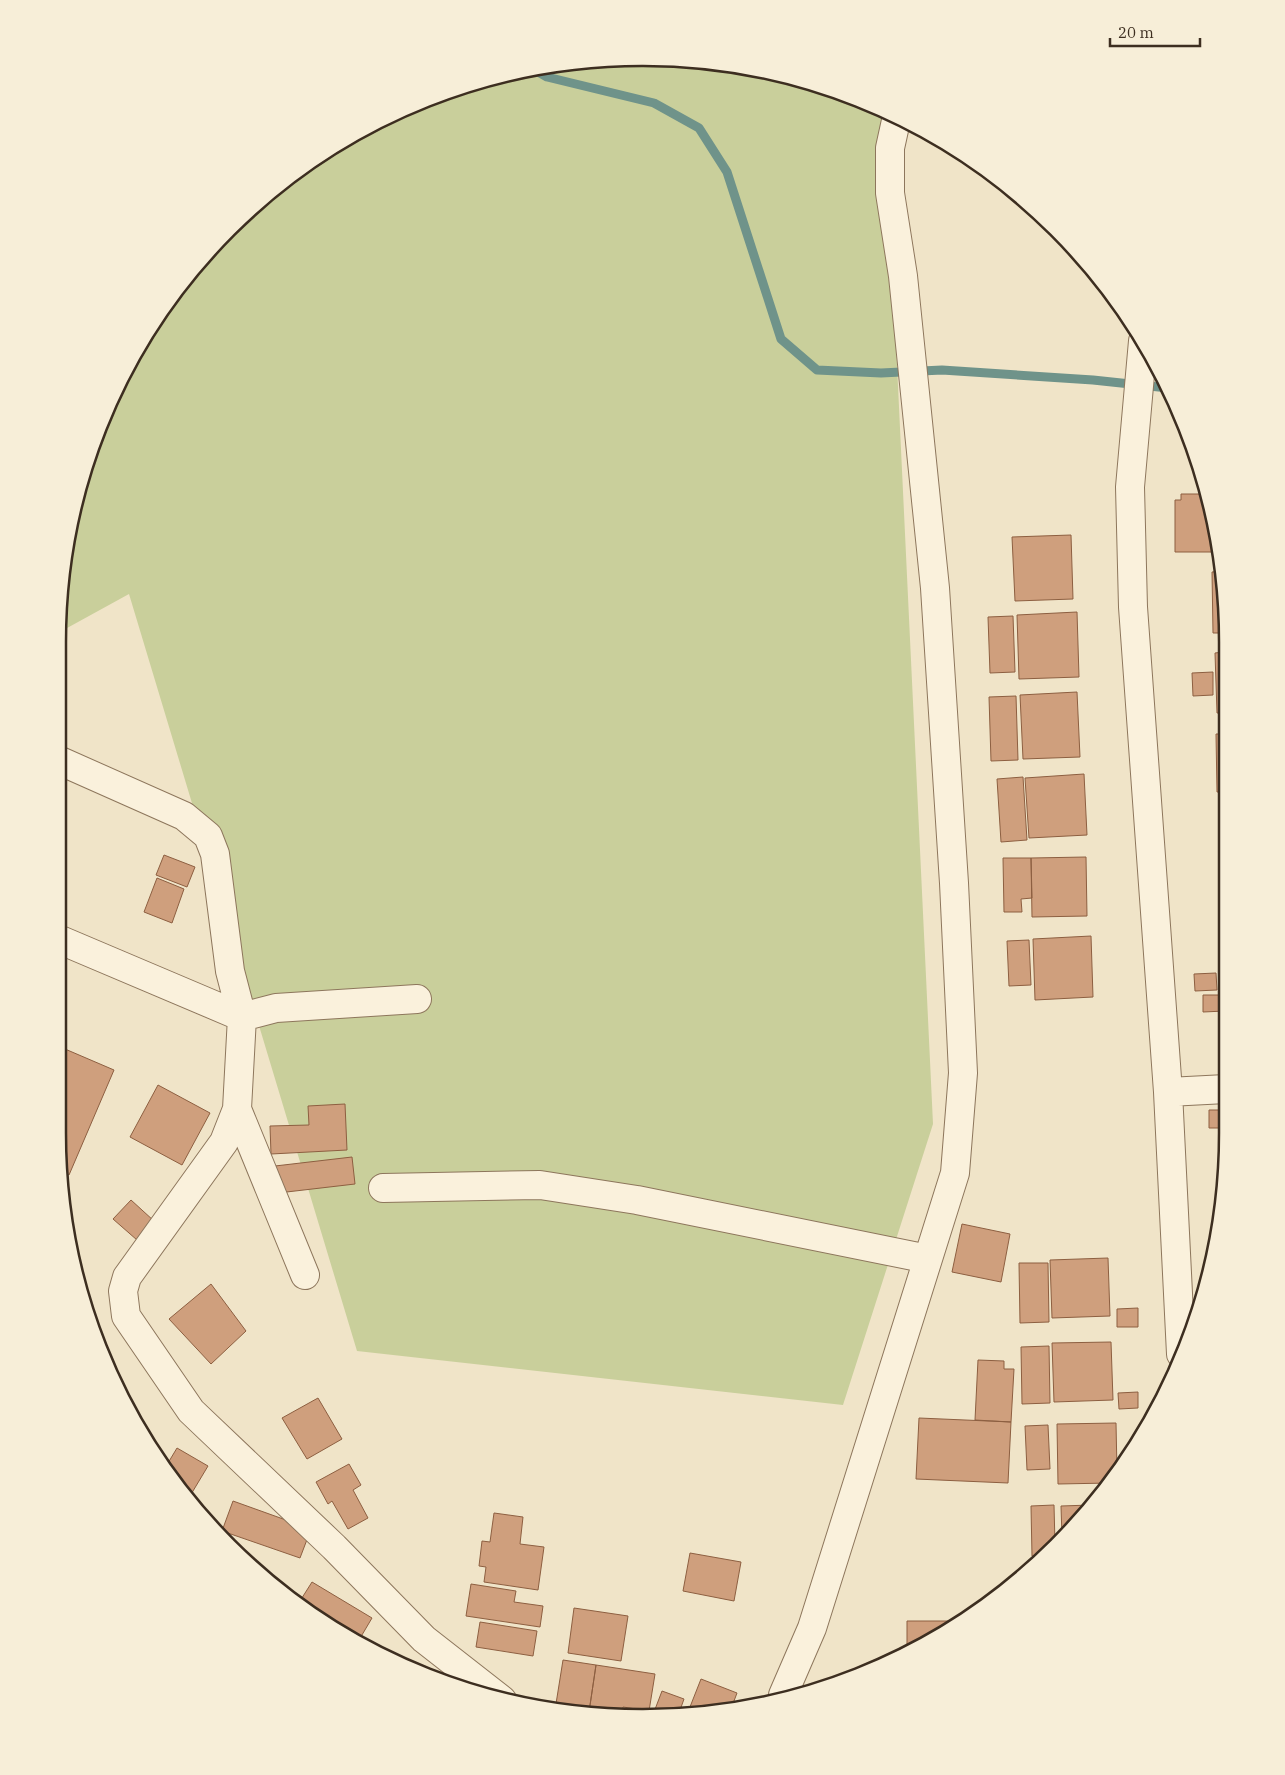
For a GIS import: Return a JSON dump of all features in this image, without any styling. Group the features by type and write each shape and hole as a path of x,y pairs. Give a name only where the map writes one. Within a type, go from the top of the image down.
{"street":[{"path":"785,1691 812,1628 954,1173 963,1073 954,883 935,588 903,276 890,192 890,148 895,125"},
{"path":"1141,353 1130,488 1133,607 1168,1092 1180,1339"},
{"path":"66,764 184,816 208,836 215,854 230,972 242,1017 237,1109 224,1142 127,1277 123,1291 126,1316 191,1411 334,1548 424,1638 485,1687"},
{"path":"66,942 242,1017 276,1008 417,999"},
{"path":"1168,1092 1219,1089"},
{"path":"237,1109 305,1275"},
{"path":"383,1188 540,1185 636,1200 928,1259"}],"green space":[{"path":"605,67 680,67 755,77 828,97 885,121 933,1124 843,1405 357,1351 129,594 66,628 71,567 77,530 97,457 110,422 143,354 185,292 235,235 292,185 322,163 354,143 388,126 422,110 457,97 530,77"}],"building":[{"path":"1181,494 1199,494 1212,552 1175,552 1175,500 1181,500"},
{"path":"1071,535 1073,599 1015,601 1012,537"},
{"path":"1212,572 1214,572 1219,633 1213,633"},
{"path":"1077,612 1079,677 1019,679 1017,615"},
{"path":"1013,616 1015,672 990,673 988,617"},
{"path":"1219,652 1219,713 1217,713 1215,653"},
{"path":"1213,672 1213,695 1193,696 1192,673"},
{"path":"1077,692 1080,757 1023,759 1020,695"},
{"path":"1016,696 1018,760 991,761 989,697"},
{"path":"1216,734 1219,734 1219,792 1217,792"},
{"path":"1084,774 1087,835 1029,838 1025,778"},
{"path":"1023,777 1027,840 1001,842 997,779"},
{"path":"164,855 195,867 187,887 156,875"},
{"path":"1086,857 1087,916 1032,917 1031,858"},
{"path":"1003,858 1031,858 1032,898 1021,899 1022,912 1004,912"},
{"path":"157,878 184,889 172,923 144,912"},
{"path":"1091,936 1093,997 1035,1000 1033,939"},
{"path":"1029,940 1031,985 1009,986 1007,941"},
{"path":"1216,973 1217,990 1195,991 1194,974"},
{"path":"1203,995 1219,995 1219,1011 1203,1012"},
{"path":"66,1049 114,1070 69,1175 67,1170 66,1132"},
{"path":"158,1085 210,1113 182,1165 130,1137"},
{"path":"345,1104 347,1150 271,1154 270,1126 309,1125 308,1106"},
{"path":"1209,1110 1219,1110 1219,1128 1209,1128"},
{"path":"352,1157 355,1184 278,1193 275,1166"},
{"path":"131,1200 154,1221 137,1240 113,1219"},
{"path":"962,1224 1010,1234 1001,1282 952,1272"},
{"path":"1108,1258 1110,1316 1052,1318 1050,1260"},
{"path":"1019,1263 1048,1263 1049,1322 1020,1323"},
{"path":"211,1284 246,1331 211,1364 169,1319"},
{"path":"1138,1308 1138,1327 1117,1327 1117,1309"},
{"path":"1111,1342 1113,1400 1054,1402 1052,1343"},
{"path":"1049,1346 1050,1403 1022,1404 1021,1347"},
{"path":"978,1360 1004,1361 1004,1369 1014,1369 1011,1422 975,1420"},
{"path":"1138,1392 1138,1408 1119,1409 1118,1393"},
{"path":"318,1398 342,1439 307,1459 282,1418"},
{"path":"919,1418 1011,1422 1008,1483 916,1479"},
{"path":"1116,1423 1117,1460 1100,1483 1058,1484 1057,1424"},
{"path":"1048,1425 1050,1469 1027,1470 1025,1426"},
{"path":"177,1448 208,1466 192,1492 169,1461"},
{"path":"349,1464 361,1485 353,1490 368,1518 348,1529 332,1501 328,1504 316,1482"},
{"path":"233,1501 311,1529 300,1558 229,1533 223,1527"},
{"path":"1054,1505 1055,1535 1033,1556 1032,1556 1031,1506"},
{"path":"1082,1505 1062,1527 1061,1506"},
{"path":"494,1513 523,1517 520,1544 544,1547 538,1590 484,1582 486,1567 479,1566 482,1541 490,1542"},
{"path":"690,1553 741,1562 734,1601 683,1591"},
{"path":"312,1582 372,1618 362,1636 302,1597"},
{"path":"471,1584 516,1591 514,1602 543,1606 540,1627 466,1616"},
{"path":"574,1608 628,1616 621,1661 568,1653"},
{"path":"907,1621 949,1621 931,1632 907,1644"},
{"path":"480,1622 537,1631 533,1656 476,1647"},
{"path":"563,1660 596,1665 590,1706 556,1702"},
{"path":"596,1665 655,1674 649,1709 590,1706"},
{"path":"701,1679 737,1693 734,1701 690,1707"},
{"path":"662,1691 684,1699 681,1708 655,1709"}],"waterway":[{"path":"543,75 654,103 699,128 727,172 781,339 817,370 881,373 942,370 1093,380 1158,387"}]}
